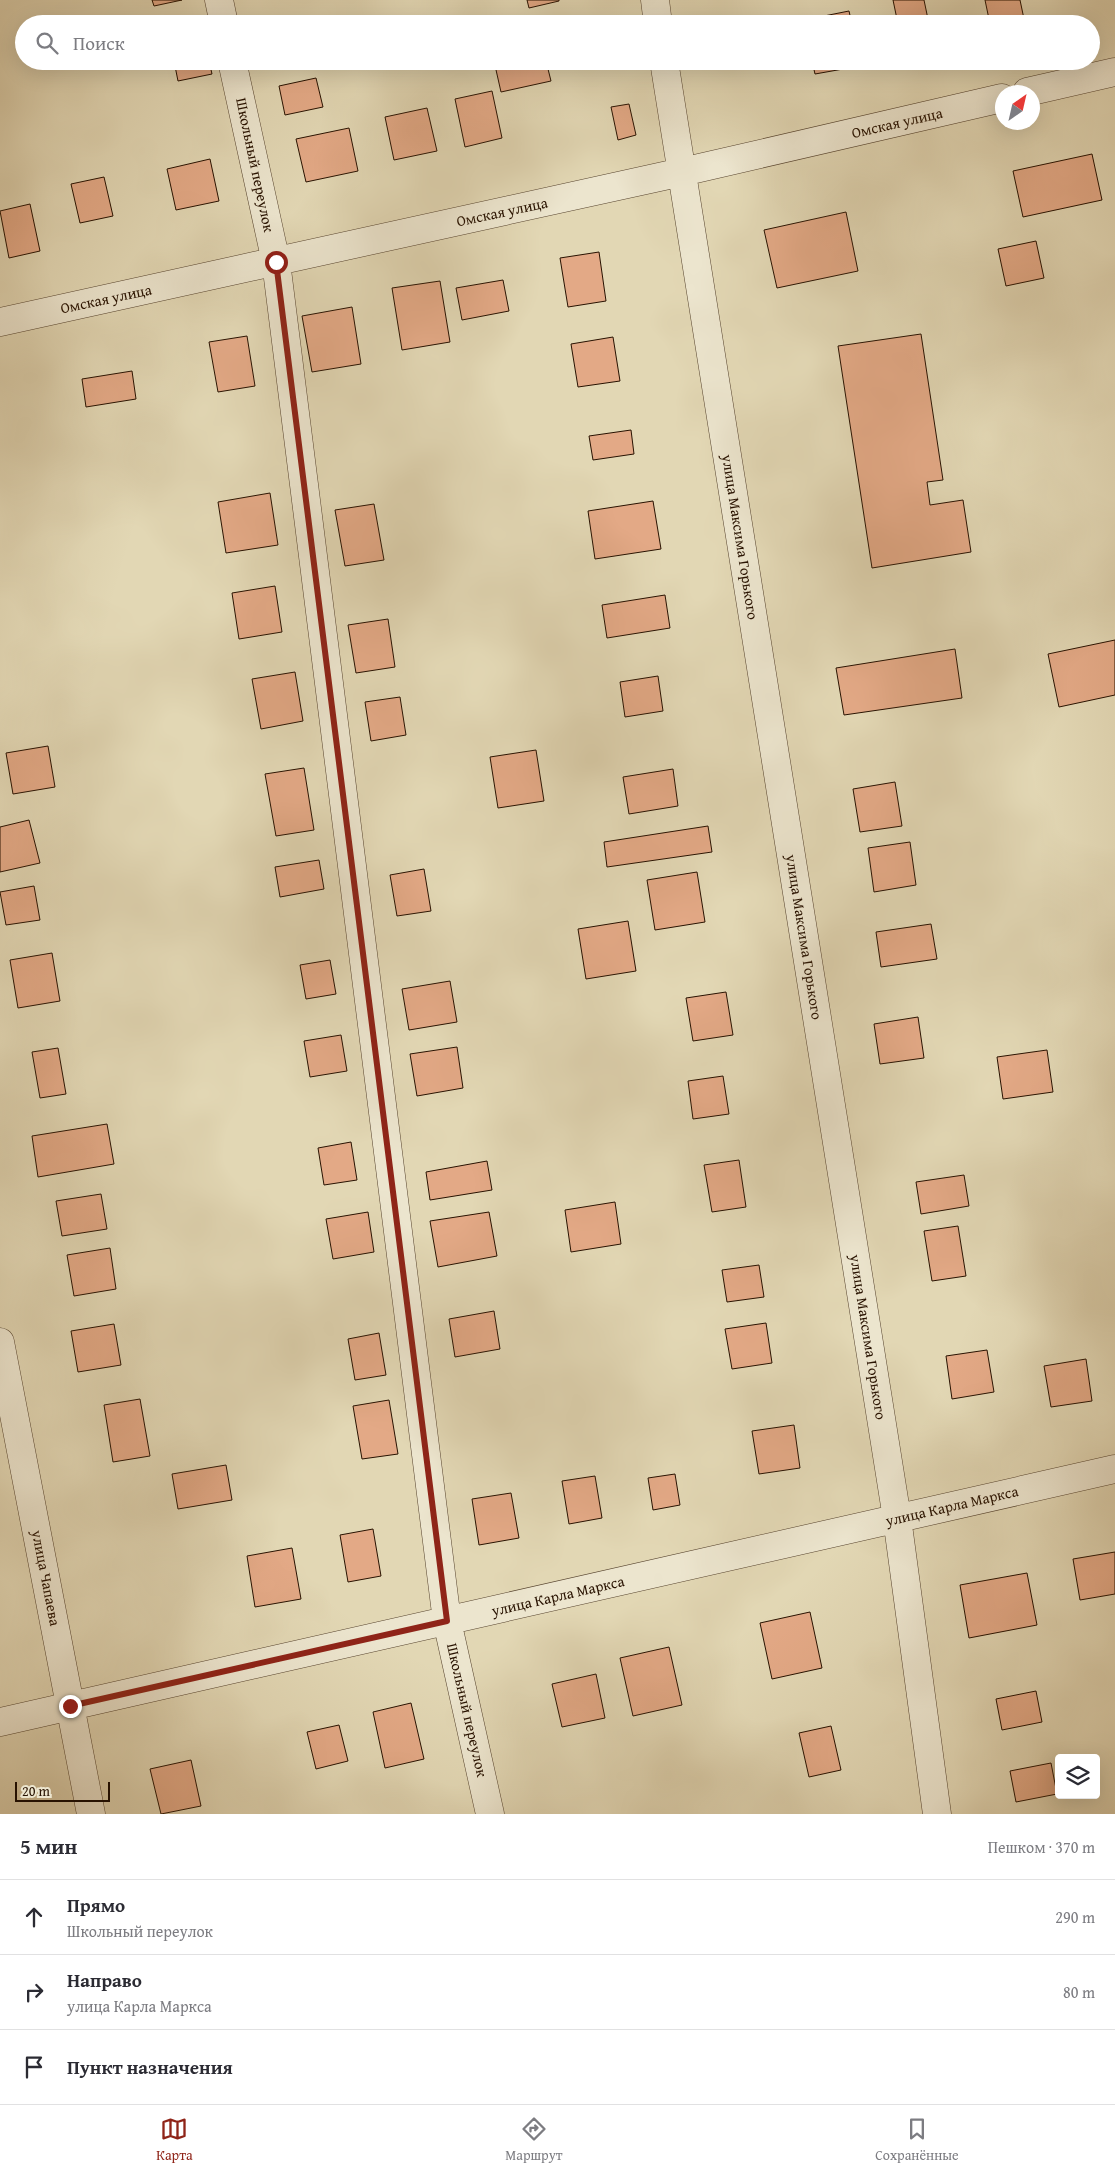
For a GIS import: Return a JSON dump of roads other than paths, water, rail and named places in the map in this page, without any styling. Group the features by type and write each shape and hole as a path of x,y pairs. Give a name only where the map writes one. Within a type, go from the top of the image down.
{"street":[{"path":"219,0 222,15"},
{"path":"655,0 657,15"},
{"name":"Школьный переулок","path":"234,70 276,262 447,1621 490,1814"},
{"name":"улица Максима Горького","path":"665,70 897,1518 937,1814"},
{"path":"1040,89 1115,72"},
{"name":"Омская улица","path":"0,322 682,172 995,100"},
{"name":"улица Чапаева","path":"0,1342 91,1814"},
{"name":"улица Карла Маркса","path":"0,1722 1115,1469"}]}
